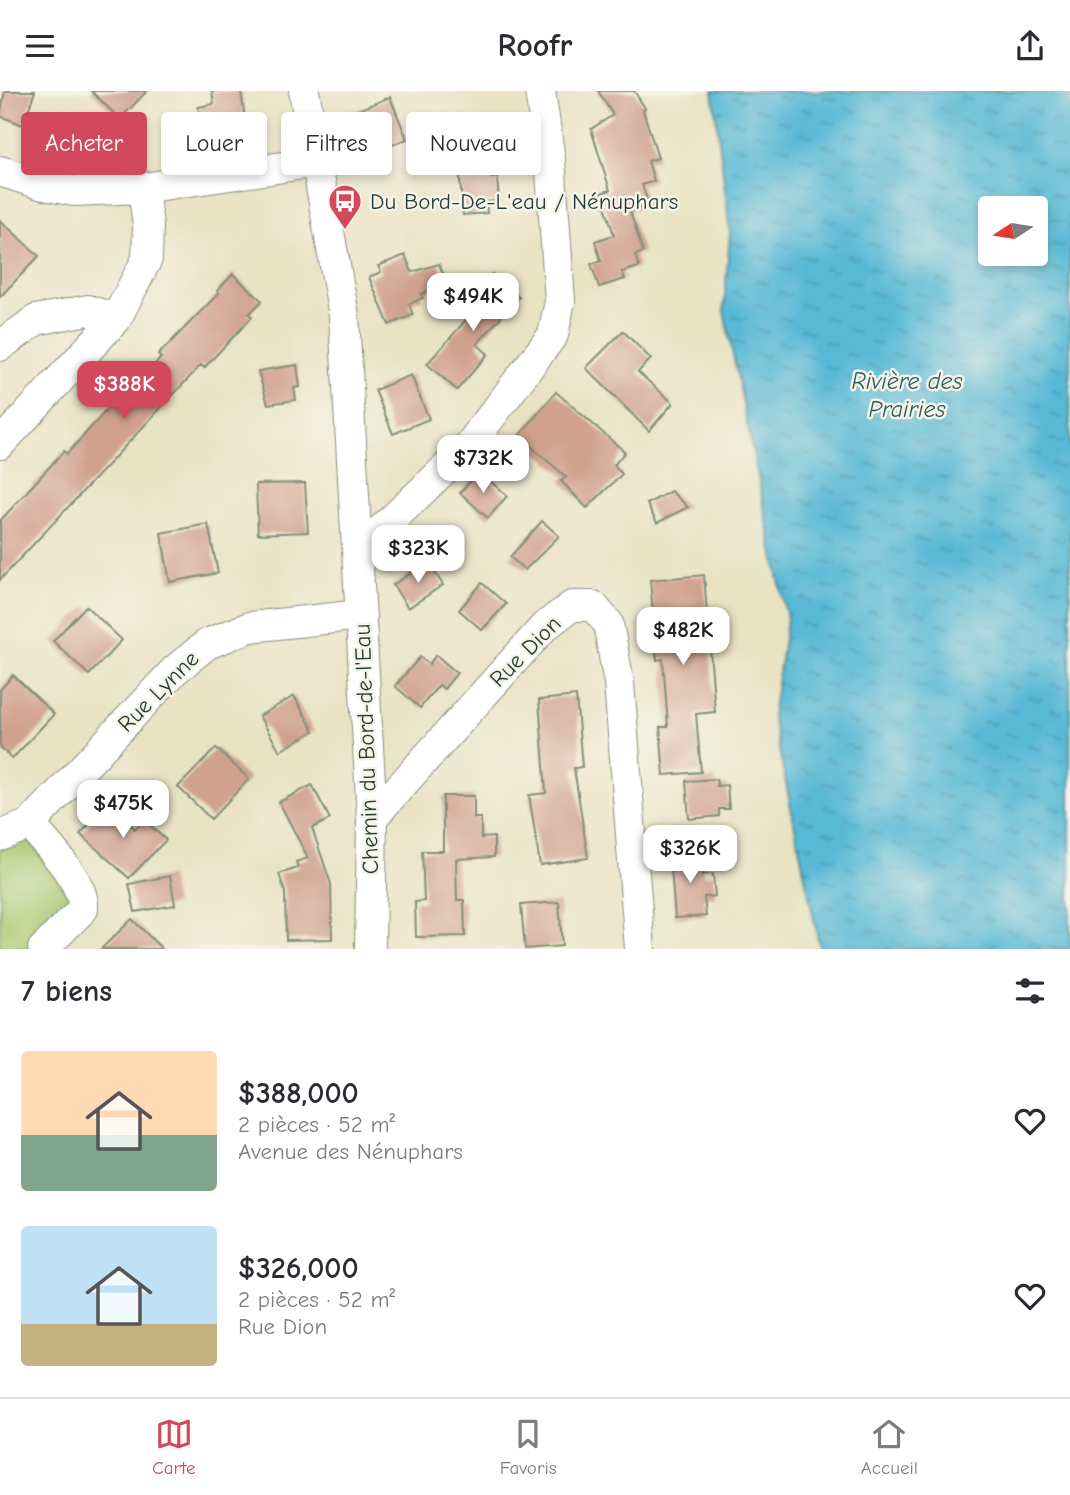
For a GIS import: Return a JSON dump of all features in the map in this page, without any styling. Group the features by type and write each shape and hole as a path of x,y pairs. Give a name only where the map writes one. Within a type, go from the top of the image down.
{"street":[{"name":"Chemin du Bord-de-l'Eau","path":"304,91 308,112"},
{"path":"359,551 468,447 553,335 560,301 550,159 540,91"},
{"path":"0,171 40,184 74,191 143,188 281,167"},
{"name":"Chemin du Bord-de-l'Eau","path":"318,175 344,316 372,818 370,949"},
{"path":"0,444 116,319 147,259 148,226 143,188"},
{"path":"0,346 36,320 88,310 116,319"},
{"name":"Rue Dion","path":"372,818 545,626 572,607 593,606 608,623 619,683 640,949"},
{"name":"Rue Lynne","path":"0,836 30,824 175,670 207,644 250,627 361,615"},
{"path":"30,824 79,885 84,899 83,909 43,949"}],"green space":[{"path":"27,837 71,900 30,949 0,949 0,848"}],"water":[{"name":"Rivière des Prairies","path":"713,91 1070,91 1070,949 820,949 772,716 787,619 724,311 730,231"}],"building":[{"path":"5,91 35,91 28,112 21,112 21,124 0,116"},
{"path":"91,91 147,91 127,112 113,112"},
{"path":"212,91 241,91 244,112 199,112 198,107 214,104"},
{"path":"598,91 634,91 645,108 643,110 658,158 648,161 654,181 642,185 649,205 630,211 643,252 635,255 639,267 622,272 625,279 599,287 591,264 601,261 595,241 614,235 601,193 610,190 591,129 613,115"},
{"path":"390,97 406,139 392,145 392,112 353,112"},
{"path":"460,175 497,177 499,201 486,202 487,213 463,215"},
{"path":"0,220 39,256 0,297"},
{"path":"405,255 412,272 439,264 447,283 421,294 423,298 409,304 413,315 389,325 369,277 381,272 378,266"},
{"path":"233,274 262,301 249,314 252,317 204,368 201,365 0,580 0,521 64,451 67,454 121,394 124,397 161,358 158,355 219,293 217,291"},
{"path":"492,274 519,297 477,344 488,354 457,390 427,364 473,312 465,305"},
{"path":"623,331 651,359 638,372 673,403 649,431 586,368"},
{"path":"297,365 300,387 294,388 296,400 268,404 258,371"},
{"path":"411,375 429,419 393,434 375,390"},
{"path":"556,392 625,452 614,465 622,474 587,508 561,481 566,477 519,436"},
{"path":"479,471 507,496 488,518 460,493"},
{"path":"305,483 308,532 258,534 256,484"},
{"path":"671,491 688,507 657,523 647,504"},
{"path":"542,521 559,536 525,570 510,557"},
{"path":"208,524 218,573 170,582 161,533"},
{"path":"441,538 454,560 438,569 425,547"},
{"path":"428,562 443,585 408,608 393,585"},
{"path":"704,575 715,712 696,714 701,772 664,775 660,727 668,727 663,659 657,660 650,580"},
{"path":"482,583 506,604 482,630 459,610"},
{"path":"86,606 122,640 89,675 53,641"},
{"path":"436,655 457,673 444,689 439,685 420,708 395,686 420,657 429,664"},
{"path":"13,675 54,714 12,759 0,747 0,690"},
{"path":"294,696 314,731 280,751 259,716"},
{"path":"576,696 582,767 574,768 588,858 540,865 529,795 546,793 539,700"},
{"path":"216,748 249,779 211,819 178,787"},
{"path":"716,779 717,786 727,785 729,809 719,809 719,816 689,819 686,781"},
{"path":"312,785 330,819 312,828 331,884 332,939 286,940 285,892 279,874 298,868 296,862 308,858 279,802"},
{"path":"443,796 474,796 474,818 481,818 481,838 494,837 494,857 456,859 457,900 464,900 465,936 416,937 415,902 424,901 422,851 443,851"},
{"path":"109,804 135,829 144,820 166,840 129,878 80,834"},
{"path":"701,853 703,875 713,874 715,896 704,897 706,916 675,918 670,855"},
{"path":"170,876 175,905 135,912 129,884"},
{"path":"559,902 562,946 525,949 521,905"},
{"path":"132,919 162,949 101,949"}],"place":[{"name":"Du Bord-De-L'eau / Nénuphars","path":"345,231"}]}
